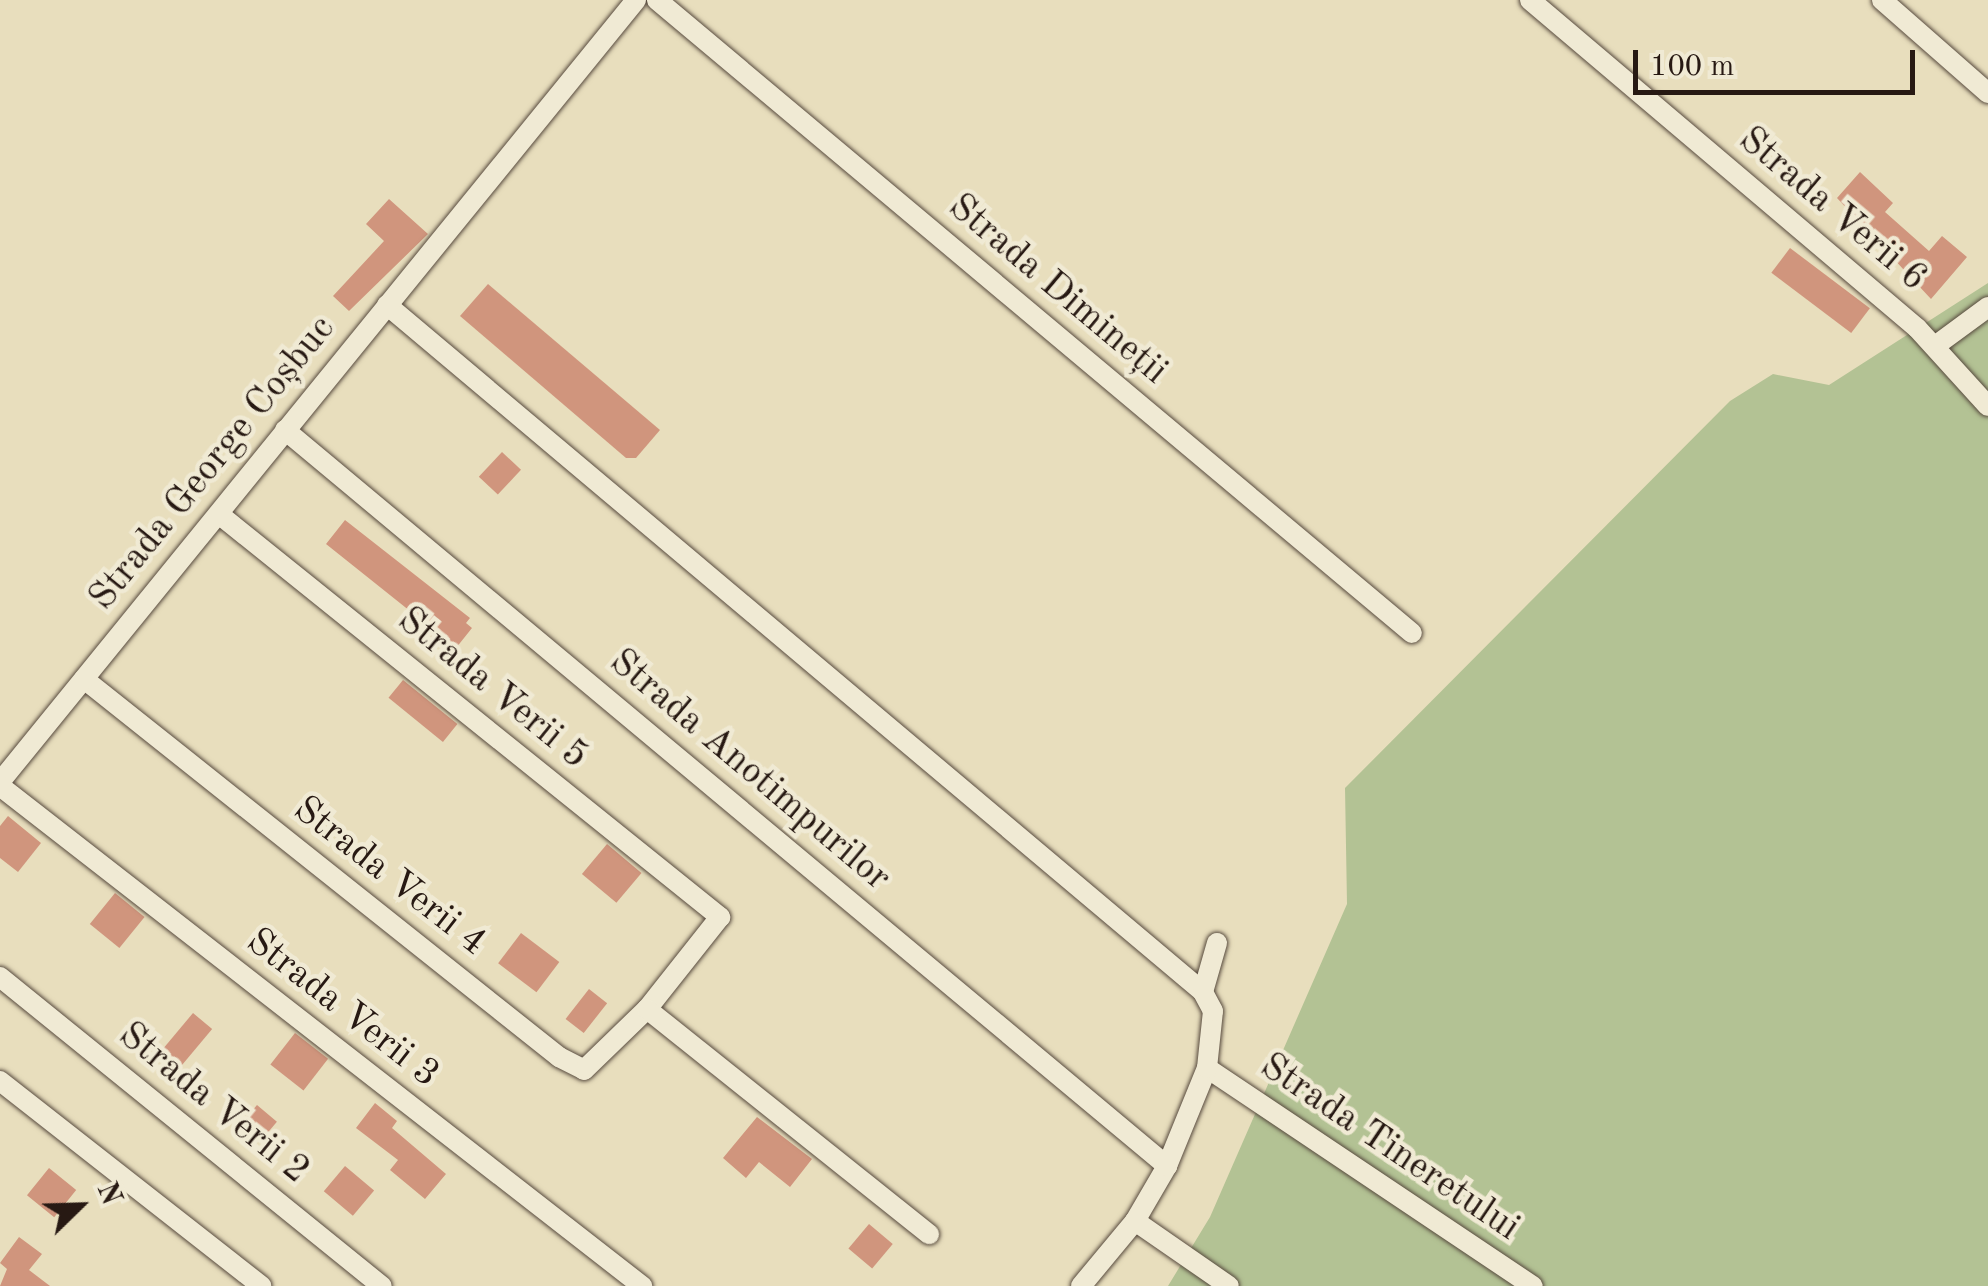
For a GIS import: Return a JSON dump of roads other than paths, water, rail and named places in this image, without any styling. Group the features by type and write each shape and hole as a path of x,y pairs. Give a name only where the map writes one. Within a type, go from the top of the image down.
{"street":[{"name":"Strada George Coșbuc","path":"0,784 636,0"},
{"name":"Strada Dimineții","path":"657,0 1412,633"},
{"name":"Strada Verii 6","path":"1530,0 1936,346 1988,406"},
{"path":"1882,0 1988,93"},
{"path":"387,304 1203,992 1213,1011 1207,1068 1167,1166 1135,1221 1081,1286"},
{"path":"1936,346 1988,306"},
{"name":"Strada Anotimpurilor","path":"285,430 1167,1166"},
{"name":"Strada Verii 5","path":"220,515 720,917"},
{"name":"Strada Verii 4","path":"84,679 560,1057 584,1070 647,1009 720,917"},
{"name":"Strada Verii 3","path":"0,784 642,1286"},
{"path":"1203,992 1217,943"},
{"name":"Strada Verii 2","path":"0,978 382,1286"},
{"path":"647,1009 929,1234"},
{"name":"Strada Tineretului","path":"1207,1068 1533,1286"},
{"path":"0,1081 261,1286"},
{"path":"1135,1221 1230,1286"}]}
